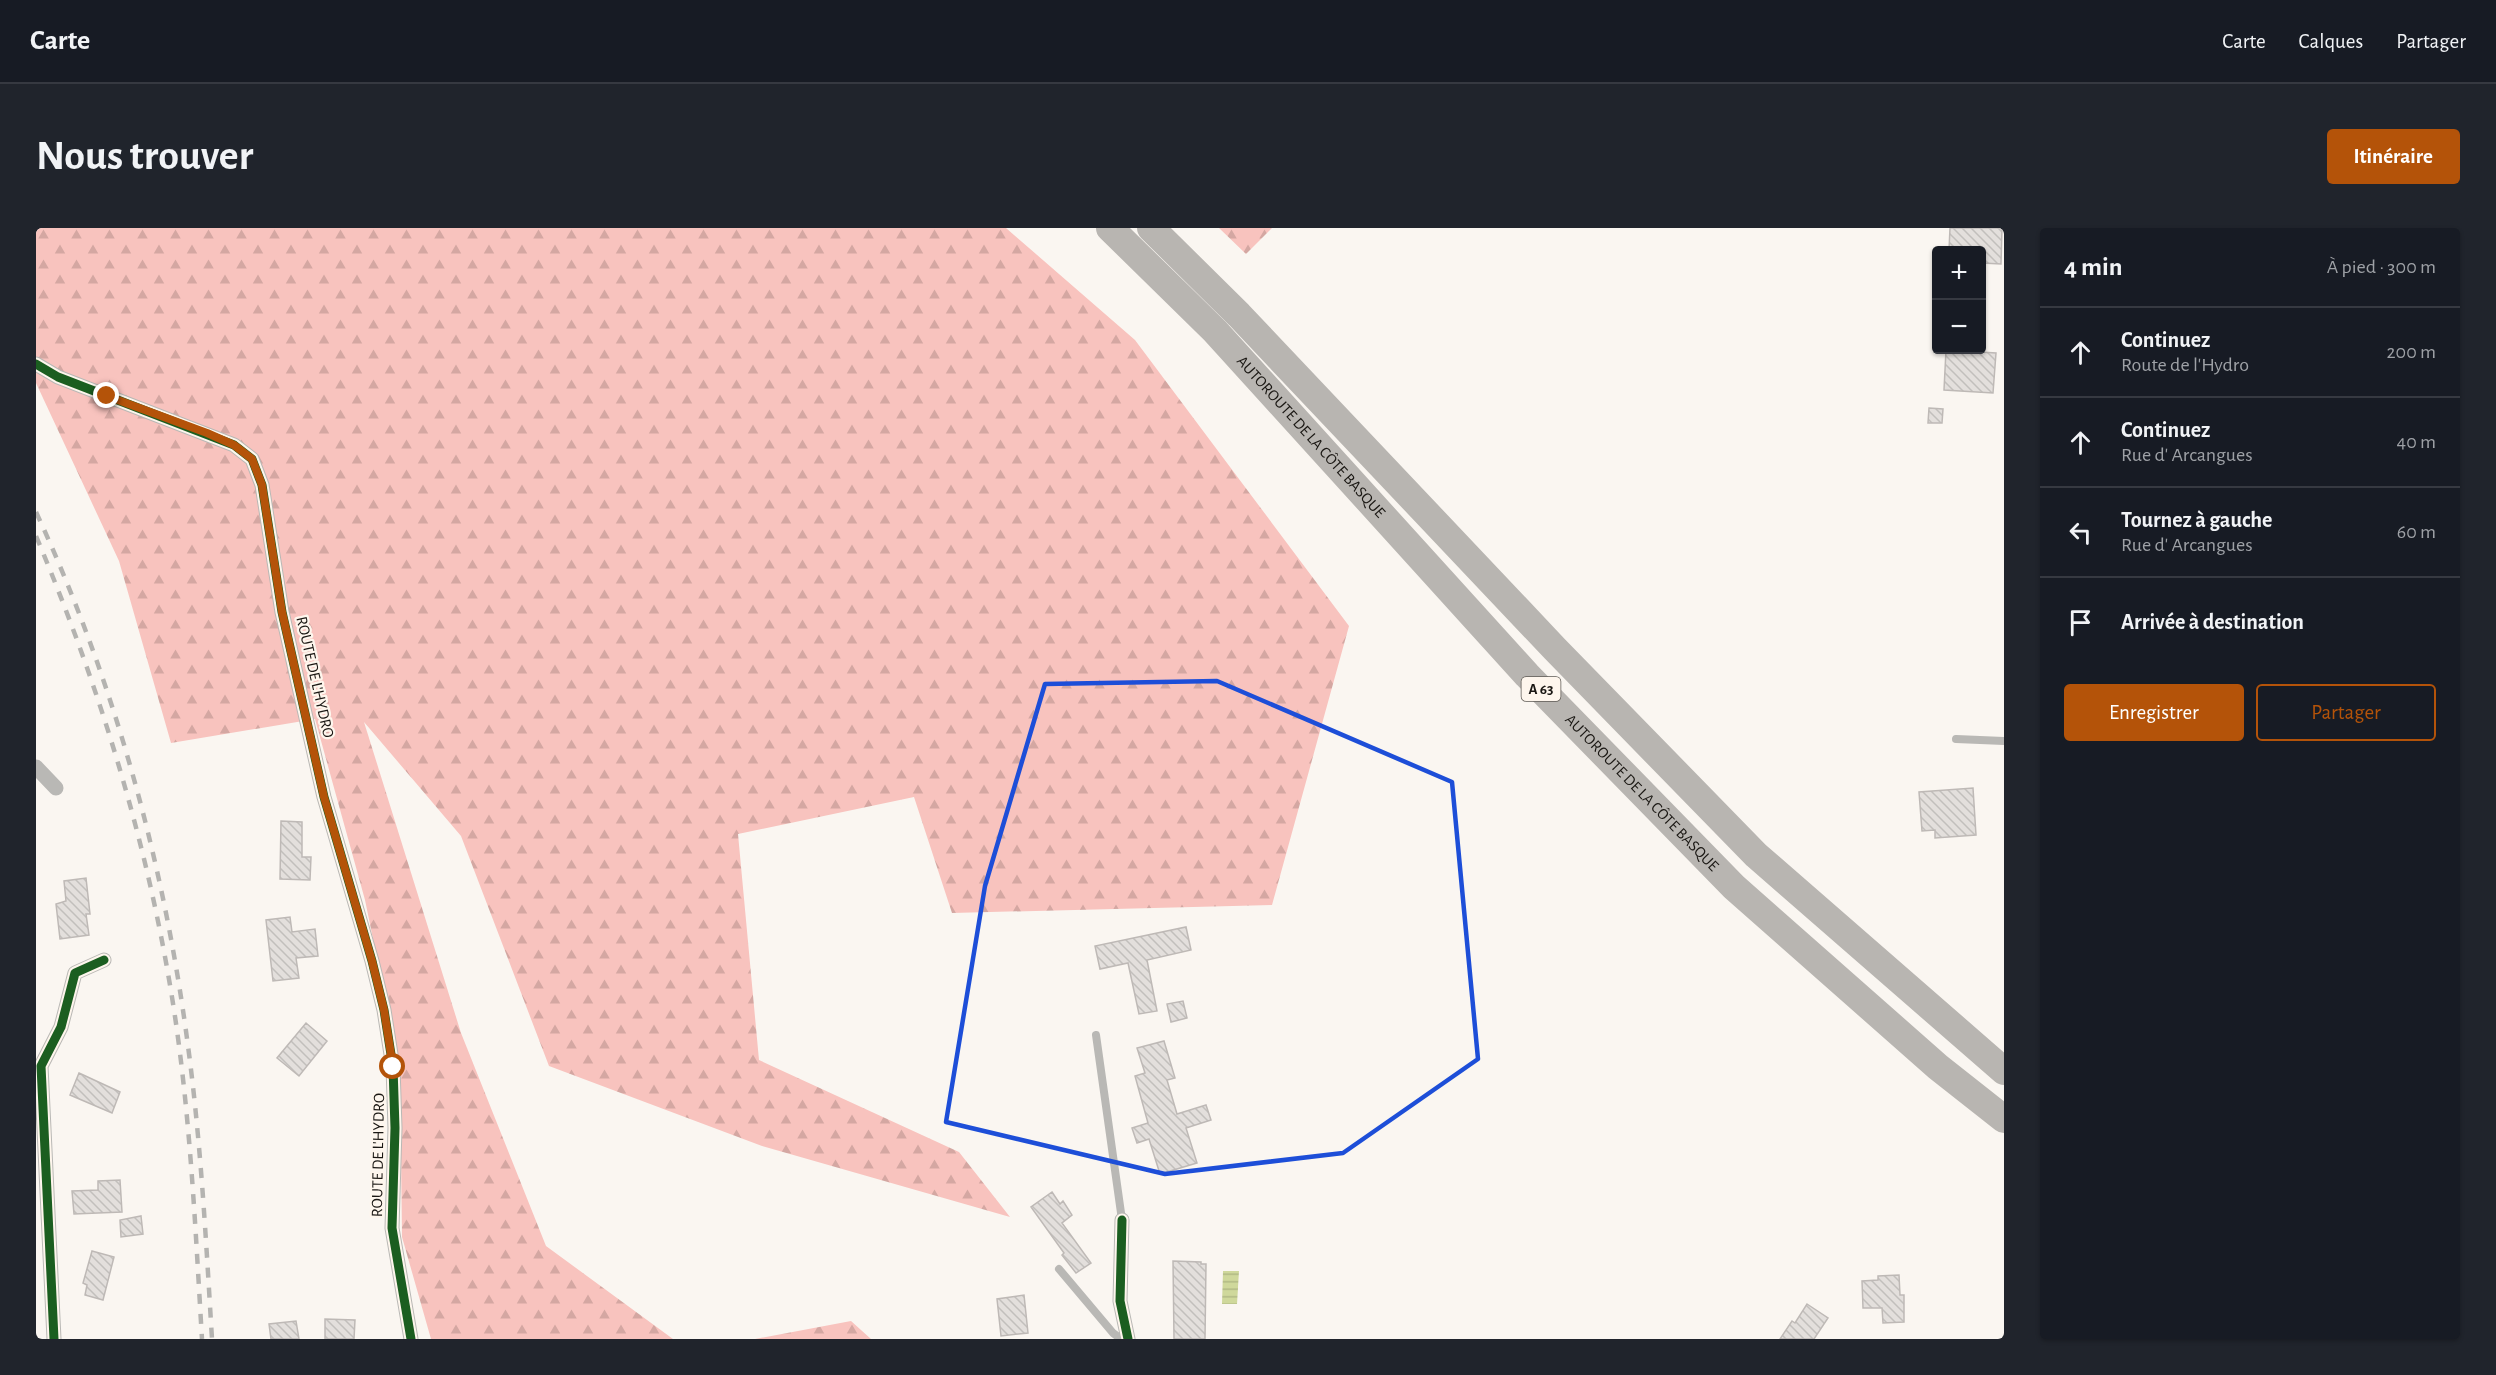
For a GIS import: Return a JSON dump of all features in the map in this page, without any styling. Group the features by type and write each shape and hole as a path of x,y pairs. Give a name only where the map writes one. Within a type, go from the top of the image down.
{"highway":[{"name":"AUTOROUTE DE LA CÔTE BASQUE","path":"1110,228 1215,331 1527,675 1734,887 1938,1067 2004,1119"},
{"name":"AUTOROUTE DE LA CÔTE BASQUE","path":"1151,228 1239,315 1555,649 1756,855 2004,1071"}],"street":[{"name":"ROUTE DE L'HYDRO","path":"36,364 58,377 207,433 234,445 252,459 262,485 282,612 324,797 384,1010 393,1067 395,1128 392,1228 411,1339"},
{"path":"36,767 56,788"},
{"path":"54,1339 40,1066 61,1027 75,973 104,960"},
{"path":"1122,1220 1120,1301 1128,1339"}],"lane":[{"path":"1956,739 2004,741"},
{"path":"1096,1035 1122,1220"},
{"path":"1059,1269 1113,1333 1121,1339"}],"highlighted area":[{"path":"1217,681 1452,782 1478,1059 1343,1153 1165,1174 946,1122 985,886 1045,684"}],"green space":[{"path":"36,228 1006,228 1135,340 1349,626 1272,905 952,913 914,797 738,834 759,1060 959,1152 1010,1217 762,1146 549,1066 461,836 364,722 461,1033 546,1246 673,1339 431,1339 402,1237 400,1070 365,900 315,719 171,743 119,561 36,383"},
{"path":"1219,228 1272,228 1246,254"},
{"path":"851,1321 871,1339 755,1339"}],"shaded area":[{"path":"1223,1271 1239,1271 1237,1304 1222,1304"}],"building":[{"path":"1950,228 2002,228 2001,264 1986,263 1986,246 1949,246"},
{"path":"1996,353 1993,393 1944,390 1946,354"},
{"path":"1929,408 1943,409 1942,423 1928,423"},
{"path":"1973,788 1976,835 1935,838 1935,830 1922,831 1919,792"},
{"path":"281,821 302,822 302,857 311,857 310,880 280,879"},
{"path":"86,878 90,914 86,914 89,935 60,939 56,904 66,901 64,881"},
{"path":"290,917 292,932 315,929 318,956 296,958 299,978 273,981 266,920"},
{"path":"1186,927 1191,950 1147,960 1157,1011 1139,1014 1128,963 1100,969 1095,946"},
{"path":"1183,1001 1187,1018 1171,1022 1167,1004"},
{"path":"306,1023 327,1041 299,1076 277,1058"},
{"path":"1164,1041 1175,1078 1167,1080 1177,1114 1206,1105 1211,1120 1186,1128 1197,1163 1160,1174 1149,1139 1137,1143 1132,1128 1148,1123 1135,1076 1145,1073 1137,1048"},
{"path":"79,1073 120,1092 112,1113 70,1095"},
{"path":"120,1180 122,1212 74,1214 72,1191 98,1190 98,1181"},
{"path":"1052,1192 1060,1204 1063,1201 1072,1215 1062,1223 1091,1263 1076,1273 1031,1207"},
{"path":"141,1216 143,1234 121,1237 120,1220"},
{"path":"92,1251 114,1257 103,1300 85,1295 87,1285 83,1283"},
{"path":"1173,1261 1206,1264 1205,1339 1174,1339"},
{"path":"1899,1275 1900,1295 1904,1295 1904,1322 1883,1323 1882,1308 1863,1308 1862,1281 1878,1280 1878,1276"},
{"path":"1024,1295 1028,1333 1001,1336 997,1299"},
{"path":"1807,1304 1828,1318 1814,1339 1780,1339 1792,1321 1795,1323"},
{"path":"325,1319 355,1320 354,1339 325,1339"},
{"path":"296,1321 299,1339 271,1339 269,1324"}],"railway":[{"path":"36,512 64,576 112,706 150,840 165,909 178,977 193,1082 203,1192 212,1339"},
{"path":"36,536 80,647 117,760 148,874 160,932 178,1034 183,1078 202,1339"}],"cycle path":[{"path":"36,364 58,377 234,445 252,459 262,485 282,612 324,797 384,1010 393,1067 395,1128 392,1228 411,1339"},
{"path":"54,1339 41,1066 61,1027 75,973 104,960"},
{"path":"1122,1220 1120,1301 1128,1339"}],"route":[{"path":"107,396 207,433 234,445 252,459 262,485 282,612 324,797 372,961 384,1010 393,1067"}]}
